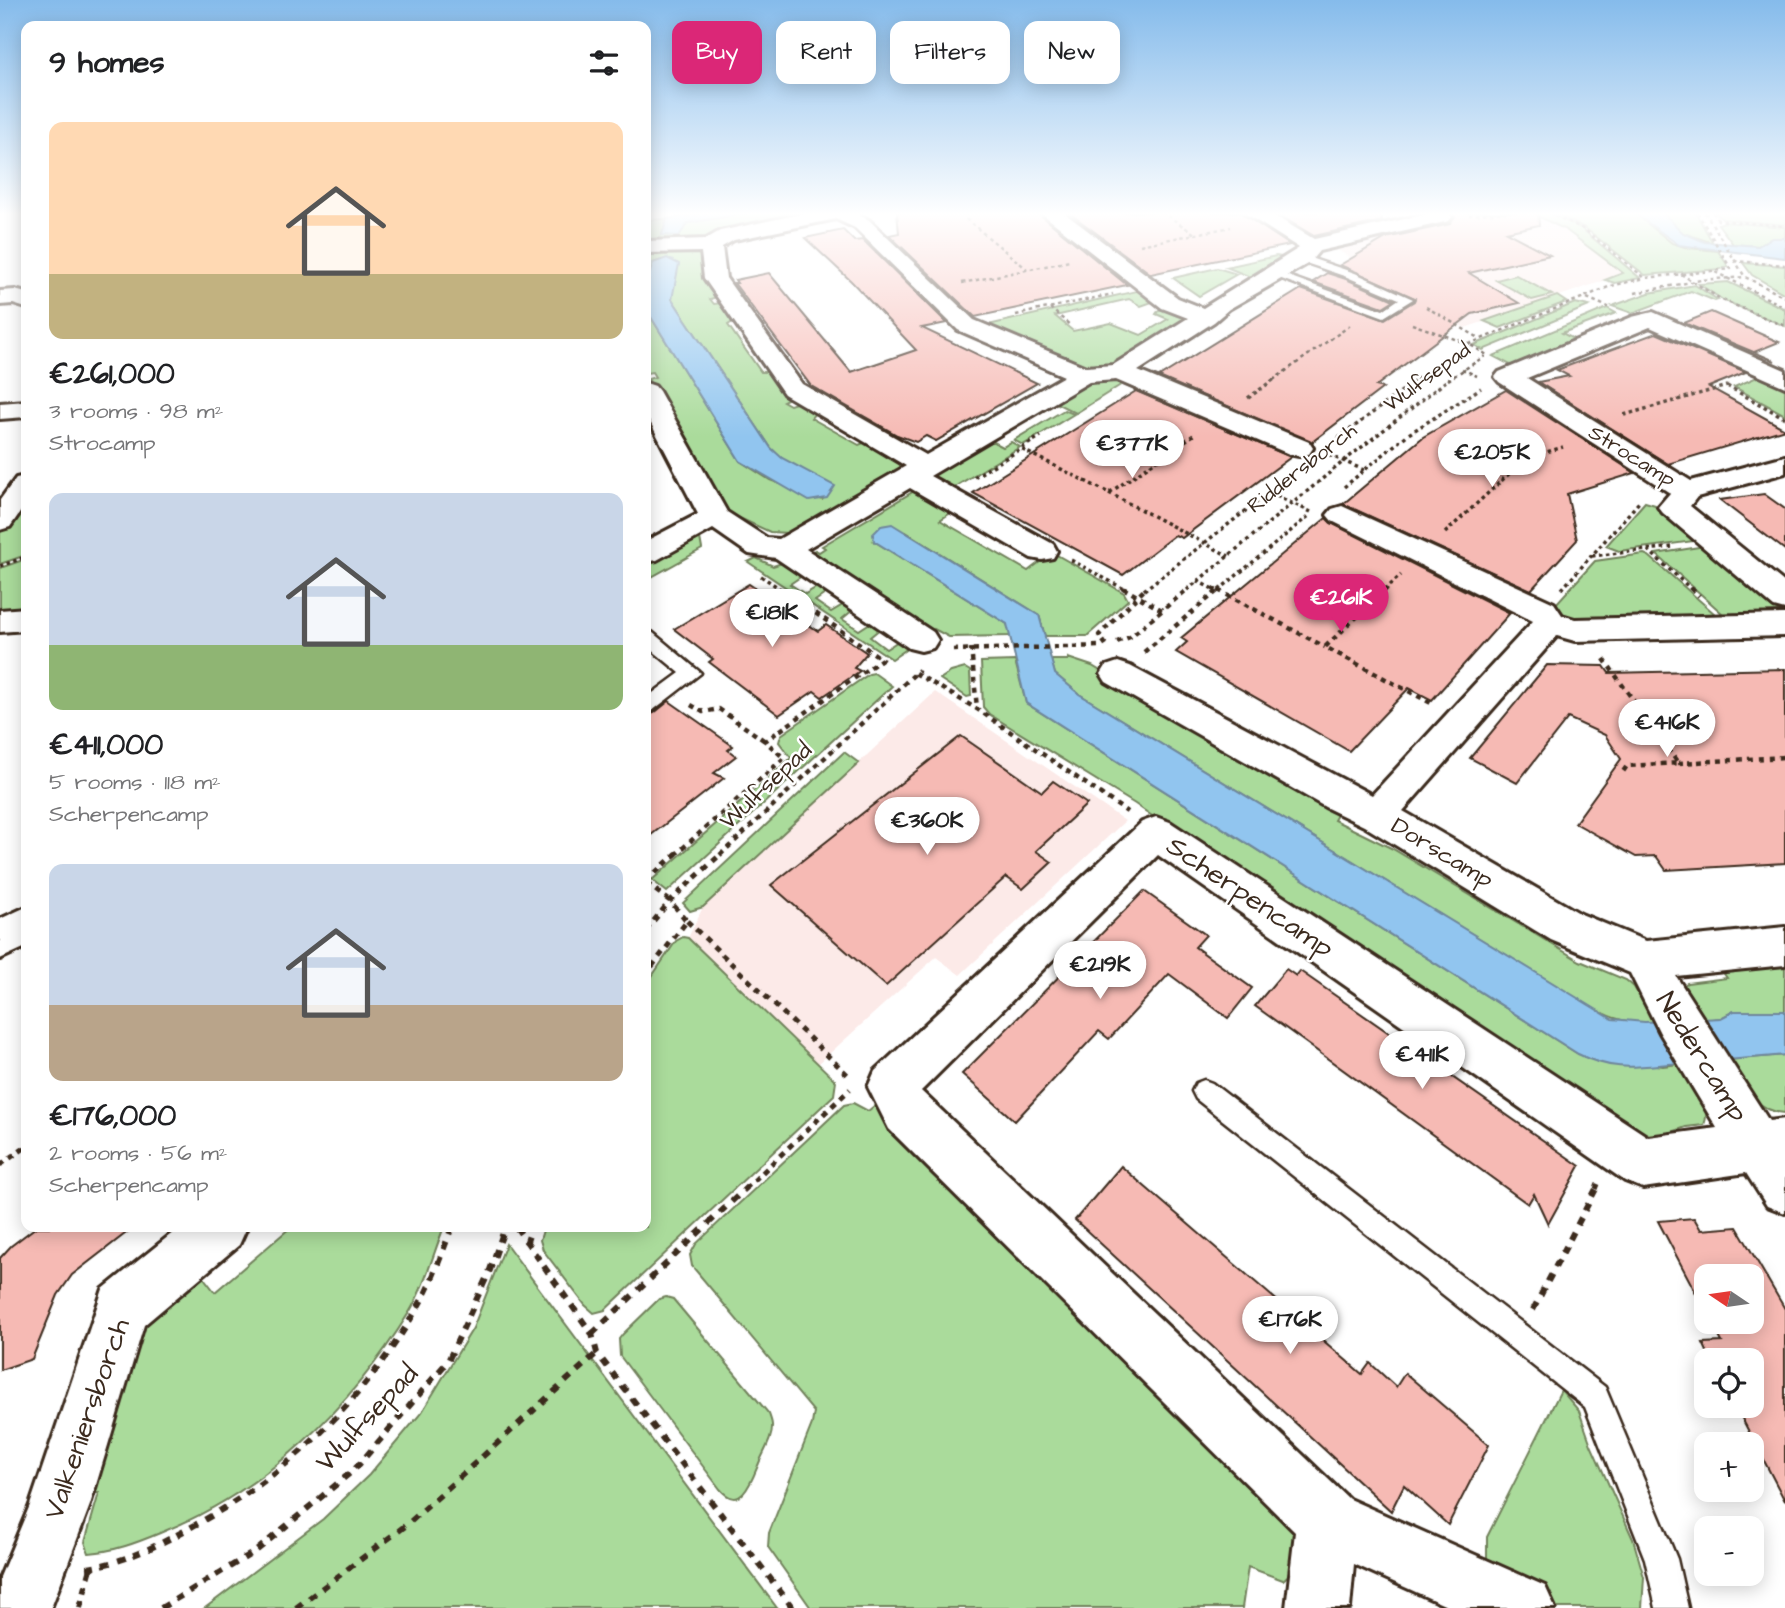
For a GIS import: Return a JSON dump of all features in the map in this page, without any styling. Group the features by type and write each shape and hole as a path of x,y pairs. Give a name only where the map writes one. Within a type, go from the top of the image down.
{"street":[{"path":"721,287 793,389 919,471 944,495 1042,551"},
{"path":"926,287 966,325 1083,375"},
{"path":"1149,287 1170,303 1206,317"},
{"name":"Riddersborch","path":"1119,372 1250,287"},
{"name":"Strocamp","path":"1785,379 1653,319 1508,377 1676,484 1673,507 1785,600"},
{"name":"Riddersborch","path":"784,549 1083,375 1119,372 1223,415 1307,456"},
{"path":"651,400 703,492 714,517 760,547 784,549 921,640"},
{"path":"0,411 21,409"},
{"path":"1676,484 1785,464"},
{"path":"0,521 21,491"},
{"path":"1342,515 1559,621 1785,625"},
{"path":"651,550 714,517"},
{"path":"0,621 21,619"},
{"path":"1378,815 1461,719 1559,621"},
{"name":"Dorscamp","path":"1112,660 1339,797 1378,815 1654,978 1785,946"},
{"name":"Scherpencamp","path":"1523,1608 1327,1521 906,1112 892,1087 1156,833 1643,1163 1772,1146"},
{"path":"0,941 21,928"},
{"name":"Nedercamp","path":"1654,978 1720,1091 1772,1146 1785,1188"},
{"name":"Valkeniersborch","path":"48,1581 60,1505 122,1308 215,1232"},
{"path":"1318,1608 1327,1521"}],"lane":[{"path":"1309,287 1379,312 1406,299"},
{"path":"1379,287 1406,299"},
{"path":"651,640 692,673 651,703"},
{"path":"1204,1091 1595,1397 1661,1559 1672,1608"}],"path":[{"path":"929,290 944,287"},
{"path":"974,329 985,322 1143,287"},
{"name":"Riddersborch","path":"1112,660 1099,635 1136,596 1270,493 1307,456 1479,338 1608,287"},
{"path":"1626,297 1658,287"},
{"path":"1700,287 1722,300 1785,327"},
{"path":"1744,287 1785,307"},
{"path":"1765,287 1785,297"},
{"path":"1406,299 1479,338"},
{"path":"1592,311 1612,303"},
{"path":"1050,308 1071,326"},
{"path":"1110,493 1379,312 1469,344 1487,355"},
{"name":"Wulfsepad","path":"952,651 971,648 1056,648 1112,660 1130,637 1344,461 1462,369 1497,350"},
{"path":"1325,647 1526,458 1592,431 1727,386"},
{"path":"944,495 1021,449 1229,556"},
{"path":"1344,461 1364,470"},
{"path":"1676,484 1649,491 1591,557 1559,621 1678,763"},
{"path":"1270,493 1294,504"},
{"path":"1591,557 1715,542"},
{"path":"1042,551 1054,550 1162,610"},
{"path":"1647,550 1733,626"},
{"path":"0,566 21,559"},
{"path":"759,575 882,659 894,664"},
{"path":"1197,581 1461,719"},
{"path":"971,648 977,709"},
{"path":"765,741 882,659"},
{"path":"905,668 977,709 1156,833"},
{"name":"Wulfsepad","path":"651,924 670,901 916,673"},
{"path":"651,878 784,758 765,741 719,709 703,712 668,691"},
{"path":"1622,773 1627,766 1785,757"},
{"path":"592,1334 856,1082 687,921 670,901 651,886"},
{"path":"651,968 687,921"},
{"path":"1519,1338 1617,1146"},
{"path":"0,1165 21,1150"},
{"path":"48,1581 150,1548 210,1518 293,1462 352,1403 392,1349 425,1293 450,1232"},
{"name":"Wulfsepad","path":"161,1608 256,1551 355,1469 448,1361 490,1270 503,1232"},
{"path":"519,1232 592,1334 597,1353 793,1608"},
{"path":"526,1244 530,1232"},
{"path":"296,1608 409,1523 597,1353"},
{"path":"48,1581 80,1608"}],"shaded area":[{"path":"1398,287 1586,287 1465,328"},
{"path":"935,692 1125,821 960,975 936,957 818,1064 688,938 703,907"}],"green space":[{"path":"670,287 710,287 717,297 710,299 714,304 721,303 734,321 728,325 761,372 771,372 789,398 783,401 790,405 796,403 815,413 811,418 859,445 866,442 898,458 901,468 897,473 804,528 788,533 770,532 722,510 651,384 651,378 655,377 651,372 651,317 740,461 770,480 823,500 771,448 672,299"},
{"path":"1186,287 1214,287 1199,296"},
{"path":"1509,287 1538,287 1552,295 1532,300"},
{"path":"1698,287 1718,300 1691,291 1632,313 1612,306 1649,293"},
{"path":"1704,287 1739,287 1785,309 1785,326 1723,300"},
{"path":"1773,287 1785,287 1785,294"},
{"path":"1145,289 1158,300 1141,306 1129,299 1055,316 1073,331 1111,323 1141,335 1168,319 1156,314 1159,310 1171,307 1192,316 1116,365 1085,368 984,326"},
{"path":"1557,296 1566,302 1500,328 1484,321"},
{"path":"1575,303 1589,306 1483,350 1474,345"},
{"path":"1607,308 1616,313 1562,333 1579,342 1516,368 1493,356"},
{"path":"1764,374 1785,384 1785,415 1734,387"},
{"path":"1115,378 1127,381 1076,413 1052,401 1090,382"},
{"path":"1064,410 1074,414 1023,445 1014,440"},
{"path":"988,439 1003,447 1011,442 1020,447 951,489 927,475"},
{"path":"916,490 952,512 940,520 1028,571 1049,555 1055,554 1124,593 1128,600 1087,636 1045,636 1039,615 906,532 874,541 1007,624 1011,636 949,637 934,629 928,634 808,554 815,550 819,552 825,548 822,546"},
{"path":"21,500 21,557 0,564 0,531"},
{"path":"1645,502 1655,505 1693,536 1694,541 1619,551 1606,546"},
{"path":"700,538 702,549 651,577 651,563"},
{"path":"1711,545 1785,606 1785,614 1723,614 1656,554"},
{"path":"1644,554 1723,621 1569,624 1555,605 1595,561"},
{"path":"756,558 773,566 785,562 806,573 790,584 805,594 819,586 828,592 815,601 831,612 846,603 853,610 842,619 859,630 873,621 881,628 870,637 886,649 903,638 914,644 892,659 748,562"},
{"path":"21,561 21,607 0,609 0,568"},
{"path":"1068,658 1092,666 1338,813 1334,820 1393,849 1580,961 1626,980 1634,987 1654,1022 1623,1020 1593,1008 1079,694 1055,674 1051,660"},
{"path":"1015,661 1026,703 1578,1054 1663,1066 1679,1064 1703,1101 1706,1117 1704,1125 1686,1127 1636,1145 1577,1113 1135,804 989,714 983,707 981,662"},
{"path":"965,668 970,671 971,696 967,697 940,679"},
{"path":"874,673 892,686 667,892 652,880 791,758 779,742 781,735"},
{"path":"844,752 859,763 703,907 690,911 683,903"},
{"path":"683,937 688,938 836,1081 834,1095 605,1310 594,1313 543,1250 540,1240 542,1232 651,1232 651,978 676,941"},
{"path":"1785,963 1785,1011 1734,1011 1721,1018 1702,1020 1684,991 1683,986 1687,983 1727,978 1719,967"},
{"path":"1785,1055 1785,1113 1765,1108 1757,1102 1727,1060"},
{"path":"853,1103 868,1111 874,1106 1271,1477 1296,1531 1292,1572 1283,1580 1248,1567 1242,1608 811,1608 768,1547 769,1533 812,1424 814,1412 692,1266 690,1255 696,1244 844,1105"},
{"path":"285,1232 442,1232 415,1301 387,1346 333,1412 303,1442 270,1470 199,1515 134,1543 89,1553 85,1542 99,1493 84,1493 126,1341 197,1269 215,1292"},
{"path":"506,1244 777,1608 205,1608 323,1519 369,1475 422,1412 473,1328"},
{"path":"659,1299 673,1299 769,1414 772,1425 770,1440 749,1485 740,1496 727,1496 720,1489 620,1356 619,1339"},
{"path":"1561,1390 1579,1411 1591,1445 1633,1539 1644,1577 1642,1608 1548,1608 1487,1582 1487,1537"}],"water":[{"path":"651,287 674,287 672,299 771,448 782,458 835,486 827,498 809,501 740,461 651,317"},
{"path":"892,524 1039,615 1055,674 1079,694 1612,1019 1645,1022 1721,1018 1734,1011 1785,1011 1785,1055 1630,1067 1605,1064 1578,1054 1026,703 1007,624 874,541 873,534 881,526"}],"building":[{"path":"737,287 781,287 851,372 916,350 857,287 911,287 947,323 922,328 1037,383 936,441 926,436 916,442 897,435 811,386"},
{"path":"944,287 1117,287 975,317"},
{"path":"1327,287 1364,287 1394,300 1383,307"},
{"path":"1390,287 1492,287 1519,303 1472,314 1376,386 1383,388 1312,442 1159,377 1301,289 1385,319 1415,298"},
{"path":"1711,312 1779,342 1754,352 1775,361 1684,323"},
{"path":"1656,333 1746,372 1709,387 1785,429 1668,464 1538,382 1569,376 1557,370"},
{"path":"1506,390 1635,473 1567,494 1577,540 1531,590 1343,504 1423,437"},
{"path":"1136,391 1291,457 1182,538 1175,535 1123,575 973,493"},
{"path":"1764,494 1785,509 1785,550 1720,500"},
{"path":"1326,518 1331,523 1510,613 1432,700 1409,688 1349,751 1176,652 1187,642 1181,638"},
{"path":"749,584 818,631 826,625 867,653 854,668 860,671 822,697 814,691 779,715 709,662 713,659 674,629"},
{"path":"1547,665 1604,666 1609,673 1785,669 1785,863 1666,870 1656,856 1636,857 1575,823 1621,759 1605,735 1568,718 1517,783 1470,758"},
{"path":"669,701 733,746 728,750 736,756 714,773 724,778 651,835 651,714"},
{"path":"961,736 1042,792 1053,781 1087,804 1036,851 1052,862 1023,889 1006,877 886,986 771,885"},
{"path":"1144,891 1206,935 1195,947 1252,988 1228,1018 1169,974 1109,1039 1099,1031 1015,1121 962,1074"},
{"path":"1286,969 1296,976 1300,971 1580,1166 1548,1224 1534,1194 1528,1204 1255,1006"},
{"path":"1121,1166 1362,1374 1370,1363 1396,1387 1405,1373 1489,1445 1448,1525 1404,1485 1391,1511 1075,1220"},
{"path":"1694,1218 1701,1230 1737,1227 1759,1264 1694,1264 1694,1289 1658,1221"},
{"path":"29,1232 128,1232 72,1275 58,1295 32,1359 0,1370 0,1258"},
{"path":"1764,1273 1785,1309 1785,1501 1764,1461 1764,1432 1749,1432 1742,1418 1764,1418 1764,1348 1705,1348 1703,1343 1722,1342 1718,1334 1764,1334"}]}
